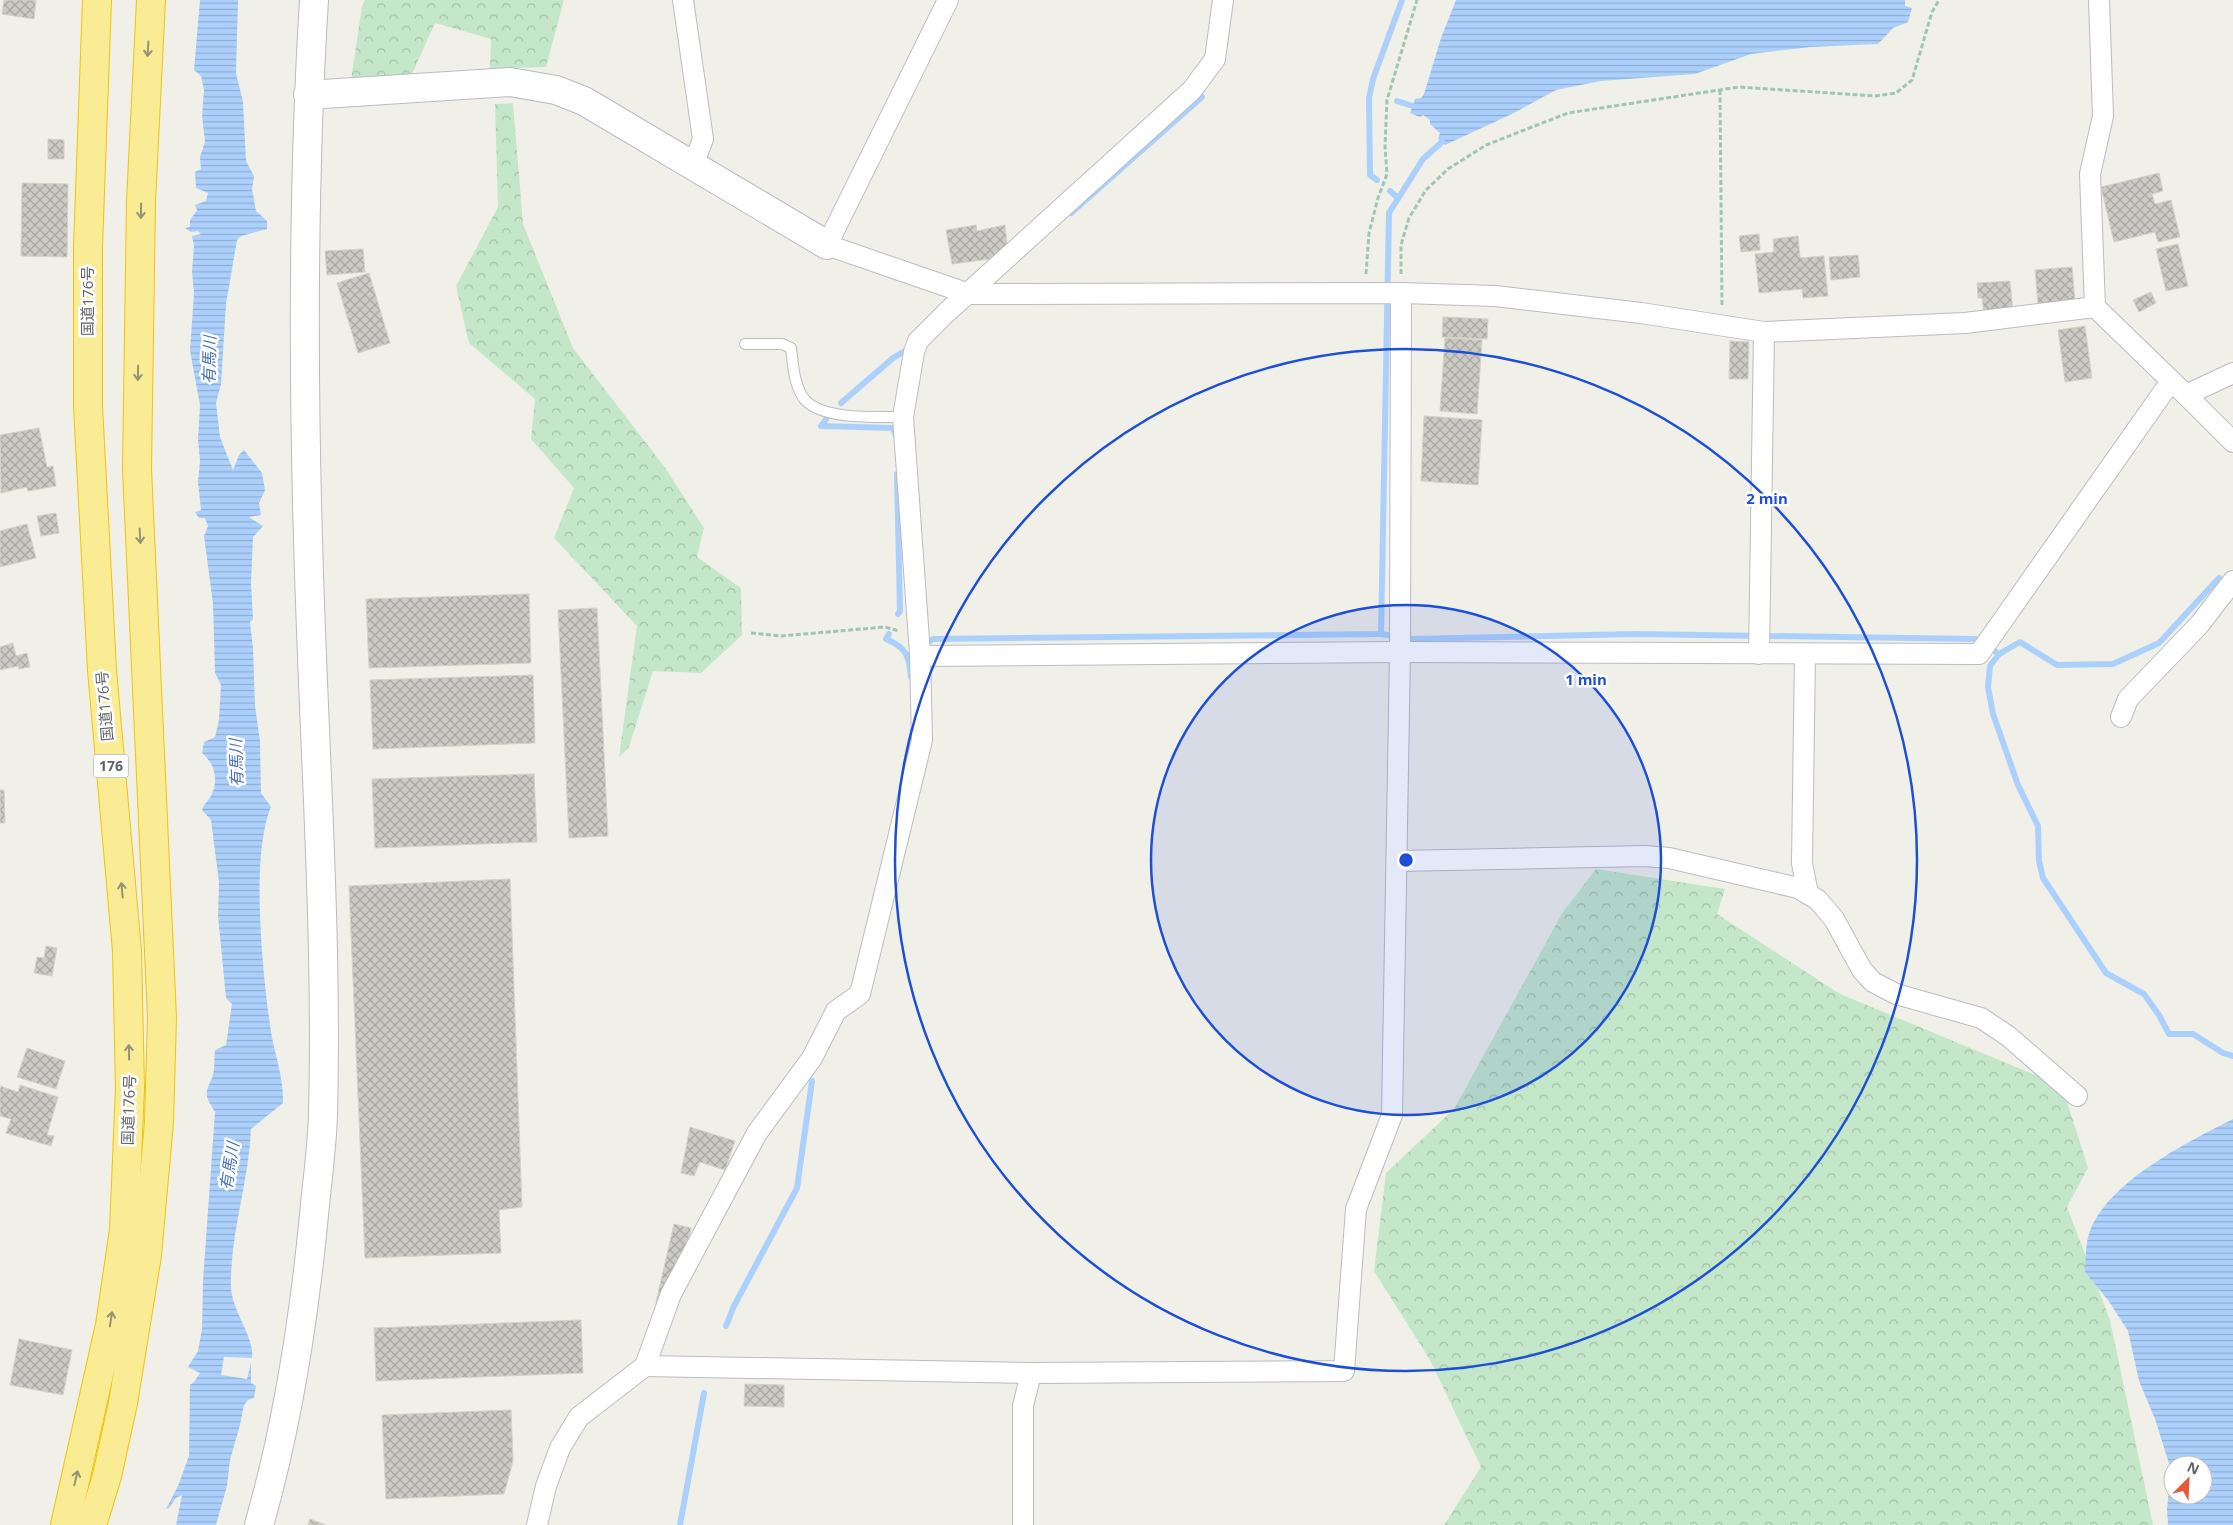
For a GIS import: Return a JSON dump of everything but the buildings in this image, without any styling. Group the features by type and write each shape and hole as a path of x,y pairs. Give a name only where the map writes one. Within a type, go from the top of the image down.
{"highway":[{"name":"国道176号","path":"65,1525 110,1325 124,1230 130,1088 127,951 102,670 88,406 88,247 97,0"},
{"name":"国道176号","path":"92,1525 107,1476 124,1404 147,1255 159,1122 162,1018 137,469 141,201 151,0"}],"street":[{"path":"259,1525 282,1438 307,1288 323,1118 322,947 308,550 303,298 308,95 314,0"},
{"path":"683,0 703,138 692,166"},
{"path":"827,246 948,0"},
{"path":"537,1525 546,1486 560,1448 579,1417 646,1366 671,1294 757,1133 812,1058 836,1011 860,994 922,740 919,648 903,418 916,347 946,312 969,294 1192,90 1215,59 1223,0"},
{"path":"2099,0 2103,116 2090,174 2095,307 2233,442"},
{"path":"308,95 510,82 556,90 584,101 827,246 969,294 1401,293 1495,296 1641,313 1764,332 1965,323 2095,307"},
{"path":"646,1366 1031,1373 1344,1371 1356,1209 1392,1114 1400,652 1401,293"},
{"path":"1759,654 1764,332"},
{"path":"2186,395 2233,373"},
{"path":"919,648 1979,654 2171,381"},
{"path":"2121,717 2128,699 2199,625 2233,581"},
{"path":"1804,654 1802,863 1808,894"},
{"path":"1397,861 1645,856 1669,858 1798,888 1818,900 1834,919 1862,970 1873,982 1896,994 1981,1018 2008,1036 2077,1096"},
{"path":"1023,1525 1023,1406 1031,1373"}],"lane":[{"path":"746,344 782,344 791,348 800,391 806,401 820,409 853,416 903,418"}],"path":[{"path":"1364,293 1369,234 1378,198 1387,174 1387,100 1417,0"},
{"path":"1401,293 1401,245 1409,218 1426,190 1448,169 1478,150 1568,113 1739,87 1875,96 1896,93 1912,80 1932,12 1939,0"},
{"path":"1720,90 1722,325"},
{"path":"751,633 781,636 885,627 919,648"}],"green space":[{"path":"365,0 564,0 546,67 490,69 491,39 435,23 412,74 351,80 362,6"},
{"path":"513,103 523,224 573,348 666,469 704,528 697,557 741,588 742,635 701,673 653,671 629,747 619,757 637,626 554,538 574,488 531,439 535,399 469,343 456,286 498,207 495,104"},
{"path":"1596,869 1725,889 1717,914 1840,994 2062,1086 2088,1168 2067,1207 2110,1320 2153,1525 1444,1525 1481,1467 1430,1360 1374,1271 1386,1173 1454,1109 1563,912"}],"water":[{"name":"有馬川","path":"200,0 238,0 236,73 243,102 246,161 254,176 252,189 256,211 267,221 267,229 241,236 237,240 226,304 221,384 216,403 220,437 233,470 239,455 244,450 262,473 265,490 259,503 261,515 249,517 263,526 253,537 251,583 253,619 250,622 255,706 260,741 261,793 271,807 261,856 260,918 262,950 271,1032 281,1076 283,1103 251,1129 250,1149 231,1266 232,1295 250,1341 252,1358 224,1357 221,1375 247,1379 251,1363 251,1383 256,1386 254,1398 248,1400 244,1405 230,1460 227,1486 216,1525 176,1525 182,1495 176,1498 169,1508 166,1509 178,1486 189,1456 190,1385 200,1373 188,1367 198,1351 202,1329 203,1281 215,1112 208,1099 207,1092 213,1075 215,1050 226,1045 232,1004 226,998 218,916 219,882 211,820 202,810 211,796 215,784 213,767 202,753 204,742 215,737 219,720 221,685 215,673 213,604 204,536 208,526 205,518 199,518 195,512 201,510 198,482 200,405 190,351 194,293 192,272 194,246 192,236 201,234 198,231 191,232 185,228 190,227 190,220 197,210 195,205 206,201 208,193 196,188 195,172 201,169 200,157 205,142 202,116 204,90 201,76 194,70"},
{"path":"1456,0 1905,0 1905,6 1912,8 1908,22 1893,28 1878,44 1811,47 1751,54 1695,74 1601,81 1556,90 1514,113 1445,145 1438,139 1440,133 1430,124 1430,120 1423,115 1420,117 1410,113 1415,99 1421,98 1424,94 1441,38"},
{"path":"2233,1119 2233,1525 2168,1525 2167,1505 2213,1505 2213,1455 2166,1455 2155,1419 2139,1381 2128,1331 2108,1300 2085,1272 2088,1236 2100,1213 2114,1196 2132,1180 2173,1151"}],"waterway":[{"path":"1377,180 1370,175 1369,98 1373,79 1402,0"},
{"path":"1071,213 1202,97"},
{"path":"1397,101 1413,106"},
{"path":"907,656 933,639 1381,634 1389,213 1423,159 1442,142"},
{"path":"1390,191 1398,198"},
{"path":"841,403 893,358 910,348"},
{"path":"827,418 821,426 893,428 897,439"},
{"path":"897,474 900,611 898,614"},
{"path":"1381,634 1412,639 1635,634 1976,639 1999,654 2020,642 2057,665 2113,664 2159,643 2219,578"},
{"path":"889,634 886,639 903,649 906,654 911,677"},
{"path":"1999,654 1990,666 1988,687 1993,714 2018,785 2038,826 2039,861 2043,878 2106,973 2144,994 2159,1015 2169,1034 2193,1034 2223,1053 2233,1056"},
{"path":"909,754 913,729"},
{"path":"726,1326 734,1306 797,1188 812,1081"},
{"path":"680,1525 704,1393"}]}
